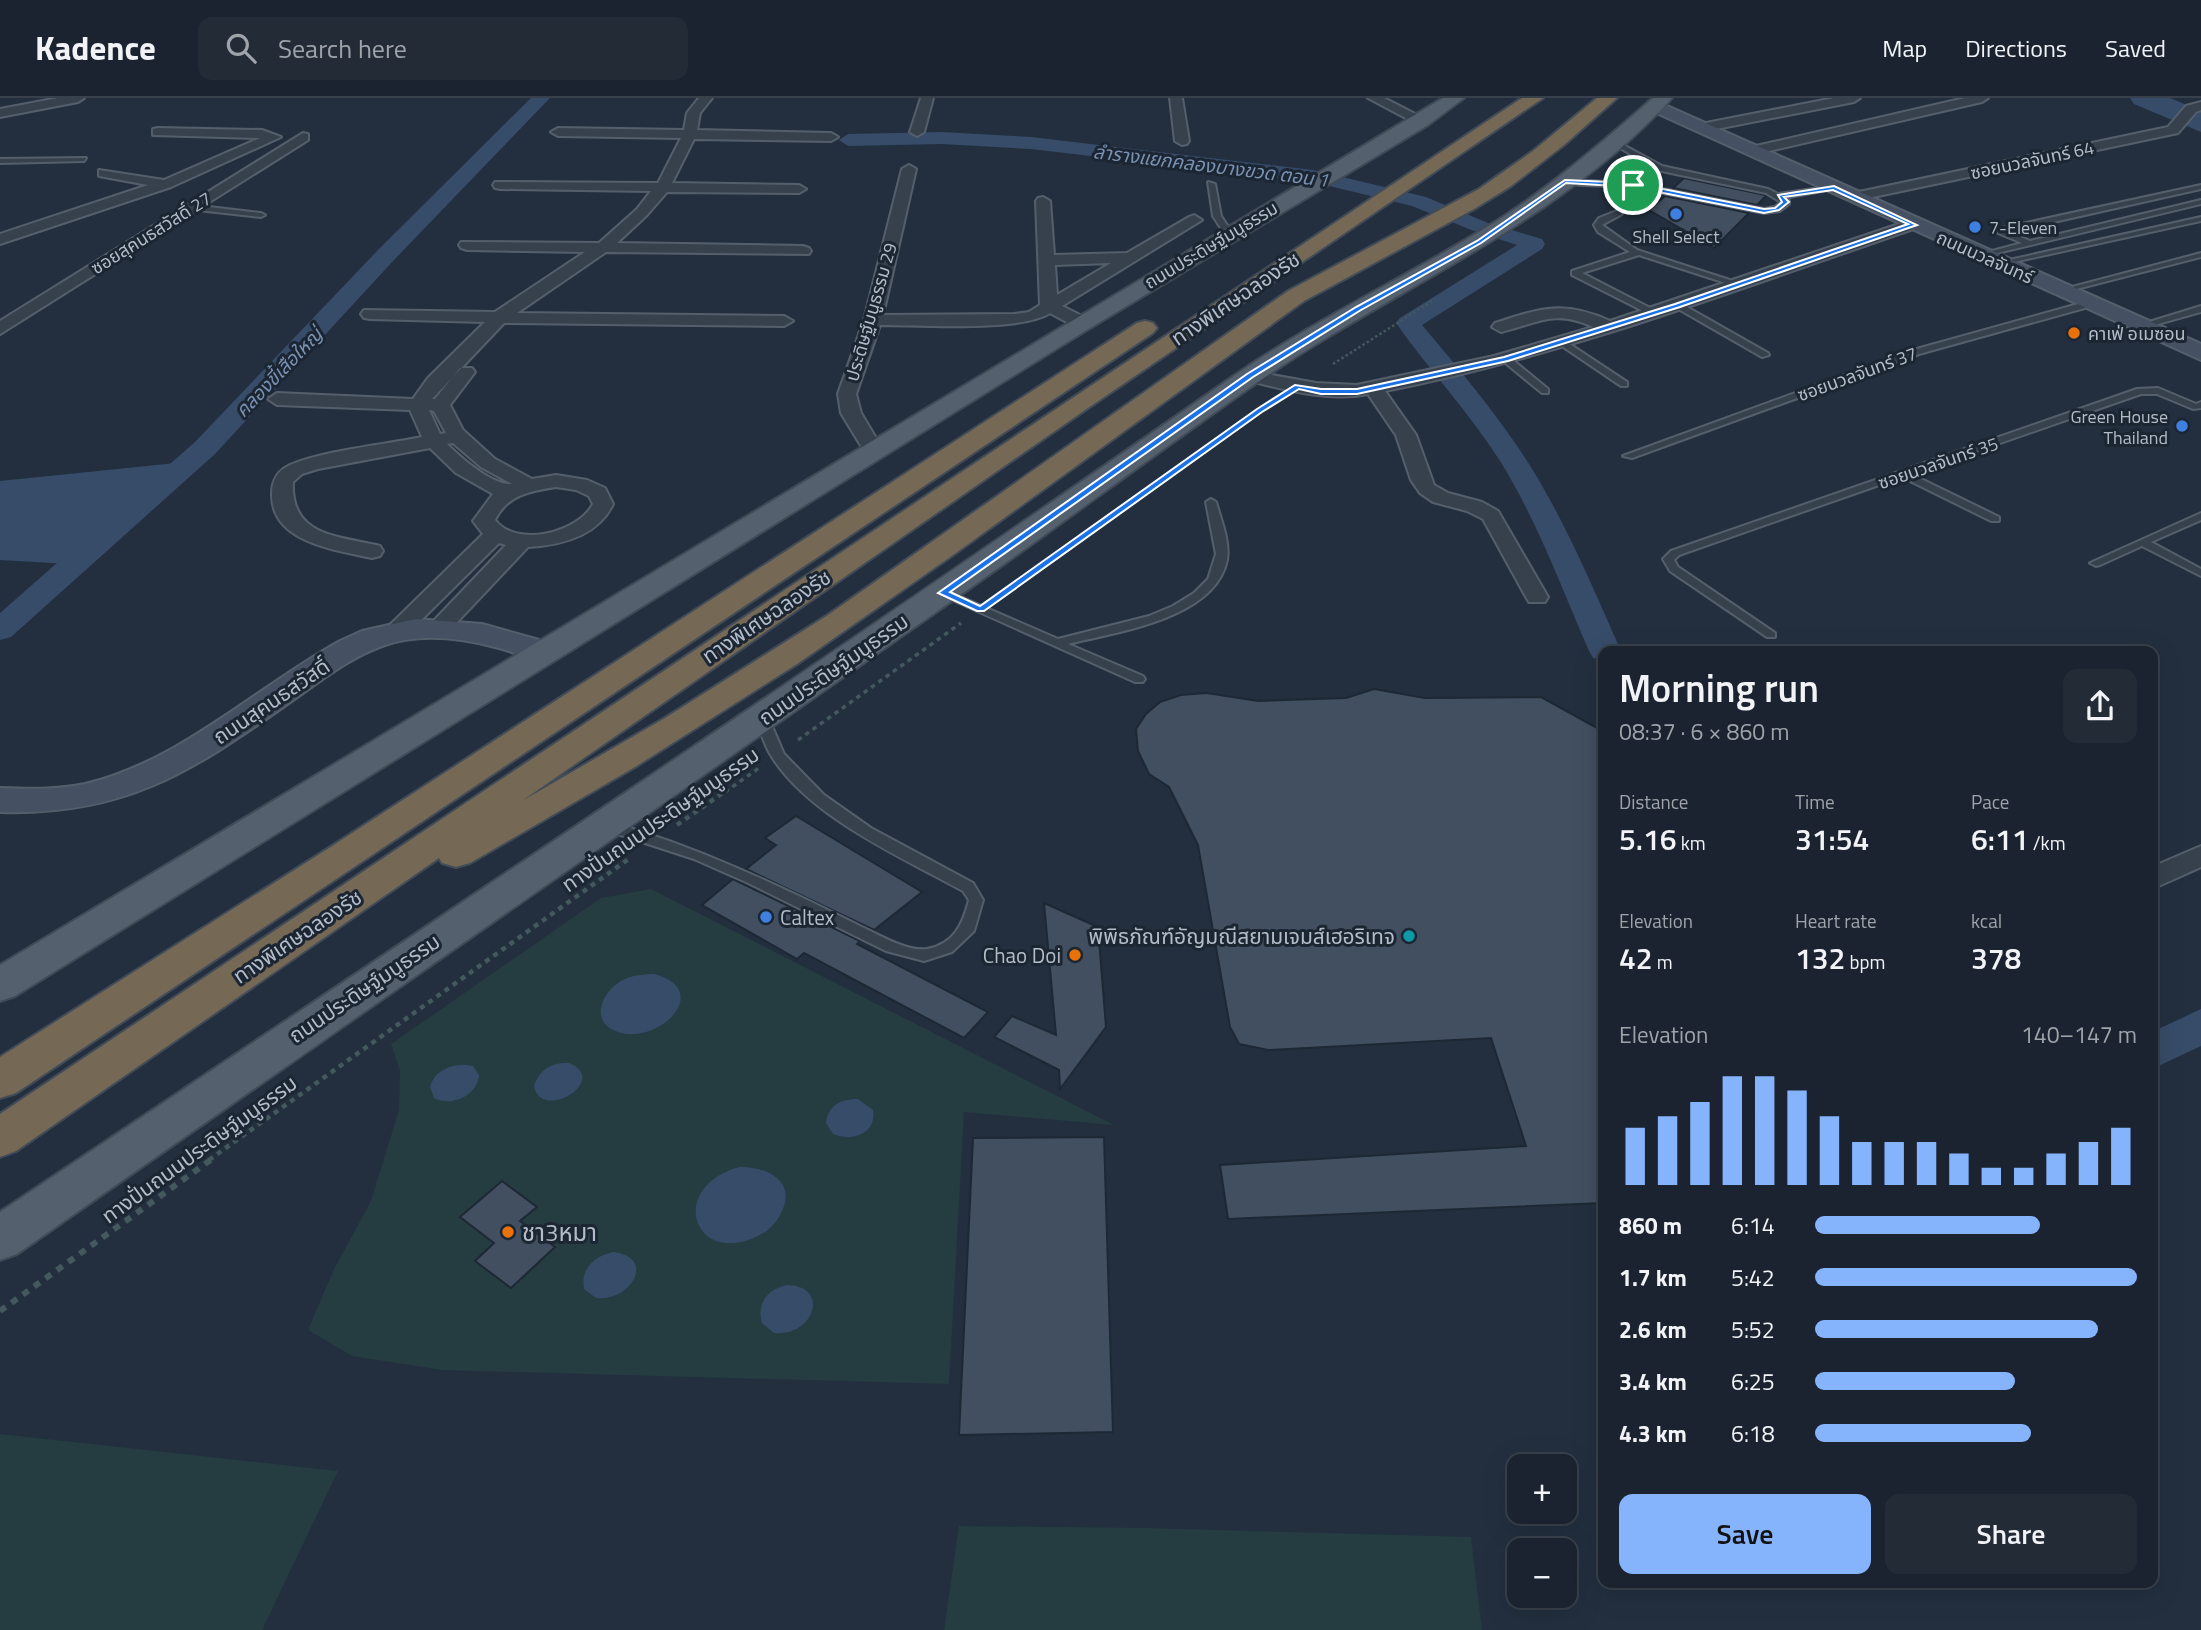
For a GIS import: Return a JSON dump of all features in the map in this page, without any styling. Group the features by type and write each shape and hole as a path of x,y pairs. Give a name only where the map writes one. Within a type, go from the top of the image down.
{"highway":[{"name":"ทางพิเศษฉลองรัช","path":"0,1138 1056,418 1534,98"},
{"path":"246,971 590,780 715,702 890,586 1229,341 1296,296 1349,265 1451,213 1520,170 1608,98"},
{"name":"ทางพิเศษฉลองรัช","path":"0,1080 342,858 1056,385 1493,102"}],"main road":[{"name":"ถนนประดิษฐ์มนูธรรม","path":"0,985 1082,323 1422,121 1455,98"},
{"name":"ถนนประดิษฐ์มนูธรรม","path":"0,1239 943,593 1250,376 1359,308 1496,231 1565,182 1660,102"},
{"name":"ถนนนวลจันทร์","path":"1660,102 1834,188 2201,353"},
{"name":"ถนนสุคนธสวัสดิ์","path":"0,800 40,803 73,799 110,791 155,773 186,758 329,661 372,638 396,632 439,629 499,637 545,652"}],"street":[{"path":"441,405 456,383 521,318 624,248 641,228 660,213 681,187 697,136 694,113 706,98"},
{"path":"507,493 463,470 432,441 422,422 418,405 435,382 500,317 603,247 642,212 663,187 721,98"},
{"path":"917,132 928,98"},
{"path":"1176,98 1182,141"},
{"path":"1374,98 1422,121"},
{"path":"1706,127 1854,98"},
{"path":"1756,150 1982,98"},
{"path":"0,113 71,99"},
{"name":"ซอยนวลจันทร์ 64","path":"1854,197 2173,130 2196,107"},
{"path":"0,239 166,184 274,137 262,134 158,132"},
{"path":"558,132 831,137"},
{"name":"ซอยสุคนธสวัสดิ์ 27","path":"0,329 303,137"},
{"name":"ประดิษฐ์มนูธรรม 29","path":"873,450 851,413 847,394 873,320 909,169"},
{"path":"104,173 166,184"},
{"path":"500,185 799,189"},
{"path":"1043,201 1049,306"},
{"path":"21,215 57,221"},
{"path":"873,320 1024,318 1194,220"},
{"path":"1250,376 1321,391 1373,389 1438,376 1562,342 1914,225"},
{"path":"467,245 803,251"},
{"path":"1045,260 1129,258"},
{"path":"1049,306 1082,323"},
{"path":"1501,327 1556,310 1580,313 1608,327"},
{"path":"370,314 784,321"},
{"path":"1373,389 1403,427 1416,456 1418,477 1428,491 1441,498 1481,506 1491,515 1538,597"},
{"path":"277,400 441,405"},
{"path":"441,405 456,437 486,464 529,485"},
{"path":"372,551 300,531 282,502 283,480 295,470 313,464 456,437"},
{"path":"556,481 580,484 597,492 603,504 596,518 577,530 550,538 522,541 496,534 484,521 491,505 507,493 529,485 556,481"},
{"path":"396,632 496,534"},
{"path":"439,629 522,541"},
{"path":"2158,876 2201,856"}],"lane":[{"path":"1565,182 1633,185 1764,211 1777,209 1786,202 1768,191 1660,168 1614,142"},
{"path":"0,161 84,159"},
{"path":"1211,184 1217,216 1229,234"},
{"path":"2029,243 2001,231 2201,187"},
{"path":"1780,196 1834,188"},
{"path":"1990,259 2029,243 2201,202"},
{"path":"192,207 261,215"},
{"path":"1619,212 1602,220 1598,225 1601,230 1634,251 1738,284"},
{"path":"1990,259 2201,219"},
{"path":"1634,251 1576,274 1653,313"},
{"path":"2061,291 2201,255"},
{"name":"ซอยนวลจันทร์ 37","path":"1628,456 1916,352 2090,304"},
{"path":"1678,305 1765,355"},
{"path":"2140,326 2201,309"},
{"path":"1562,342 1624,384"},
{"path":"1506,359 1545,391"},
{"name":"ซอยนวลจันทร์ 35","path":"1771,635 1674,569 1668,559 1675,553 2140,391 2158,391 2199,407"},
{"path":"1905,475 1995,519"},
{"path":"1056,643 1187,605 1214,583 1222,560 1211,502"},
{"path":"2096,563 2201,516"},
{"path":"2141,542 2201,573"},
{"path":"943,593 1139,679"},
{"path":"604,825 656,840 751,878 891,947 924,955 947,948 969,927 976,900 968,887 849,821 799,779 777,755 762,717"}],"path":[{"name":"ทางปั่นถนนประดิษฐ์มนูธรรม","path":"0,1311 1259,410 1441,295"}],"green space":[{"path":"651,889 1114,1125 964,1112 949,1384 442,1370 352,1356 308,1330 334,1269 371,1201 399,1110 400,1071 391,1044 601,898"},
{"path":"0,1434 338,1471 262,1630 0,1630"},
{"path":"959,1526 1471,1537 1482,1630 944,1630"}],"water":[{"path":"176,463 71,564 0,560 0,481"},
{"path":"654,974 672,982 680,992 680,1003 674,1014 649,1031 634,1034 618,1032 608,1027 601,1012 602,1004 611,989 627,978"},
{"path":"569,1063 580,1070 582,1079 578,1088 559,1099 548,1100 539,1096 534,1086 539,1075 552,1065"},
{"path":"473,1066 479,1075 474,1089 456,1100 434,1098 430,1087 435,1077 449,1067"},
{"path":"858,1099 873,1110 871,1125 855,1136 833,1134 826,1123 829,1112 836,1104"},
{"path":"739,1167 760,1169 777,1178 786,1193 785,1203 775,1223 760,1235 731,1243 714,1240 703,1232 697,1219 696,1205 703,1190 717,1177"},
{"path":"613,1252 634,1262 634,1278 620,1293 596,1298 584,1289 584,1275 595,1260"},
{"path":"787,1285 809,1293 813,1302 812,1311 799,1327 788,1332 774,1333 762,1323 762,1303 774,1290"}],"building":[{"path":"1684,178 1766,196 1757,205 1673,188"},
{"path":"1665,196 1749,213 1714,248 1649,210"},
{"name":"พิพิธภัณฑ์อัญมณีสยามเจมส์เฮอริเทจ","path":"1374,689 1425,698 1541,697 1598,728 1598,1203 1228,1219 1220,1165 1526,1146 1491,1038 1268,1050 1239,1044 1230,1027 1198,845 1169,787 1149,774 1138,751 1136,729 1146,714 1160,702 1181,695 1207,693 1258,701 1346,698"},
{"path":"796,816 922,892 874,930 746,869 776,845 765,838"},
{"path":"733,879 860,941 857,944 988,1012 964,1038 804,953 797,959 702,905"},
{"path":"1044,903 1098,927 1106,1027 1060,1089 1059,1070 994,1037 1012,1016 1056,1035"},
{"path":"1104,1137 1113,1432 959,1435 973,1138"},
{"name":"ชา3หมา","path":"502,1181 537,1207 520,1221 555,1247 511,1288 475,1261 494,1243 460,1217"}],"waterway":[{"name":"คลองขี้เสือใหญ่","path":"0,630 205,448 386,255 541,98"},
{"path":"2145,98 2201,123"},
{"name":"ลำรางแยกคลองบางขวด ตอน 1","path":"848,140 942,138 1031,143 1313,176 1419,201 1481,227 1534,244 1408,323 1477,409 1515,463 1552,532 1603,646"},
{"name":"ลำรางแยกคลองบางขวด ตอน 1","path":"2158,1049 2201,1026"}],"place":[{"name":"Shell Select","path":"1676,214"},
{"name":"7-Eleven","path":"1975,227"},
{"name":"คาเฟ่ อเมซอน","path":"2074,333"},
{"name":"Green House Thailand","path":"2182,426"},
{"name":"Caltex","path":"766,917"},
{"name":"พิพิธภัณฑ์อัญมณีสยามเจมส์เฮอริเทจ","path":"1409,936"},
{"name":"Chao Doi","path":"1075,955"},
{"name":"ชา3หมา","path":"508,1232"}],"route":[{"path":"1565,182 1633,185 1764,211 1777,209 1786,202 1780,196 1834,188 1914,225 1678,305 1506,359 1357,391 1321,391 1297,387 1259,410 981,609 943,593 1250,376 1359,308 1479,242 1565,182"}]}
